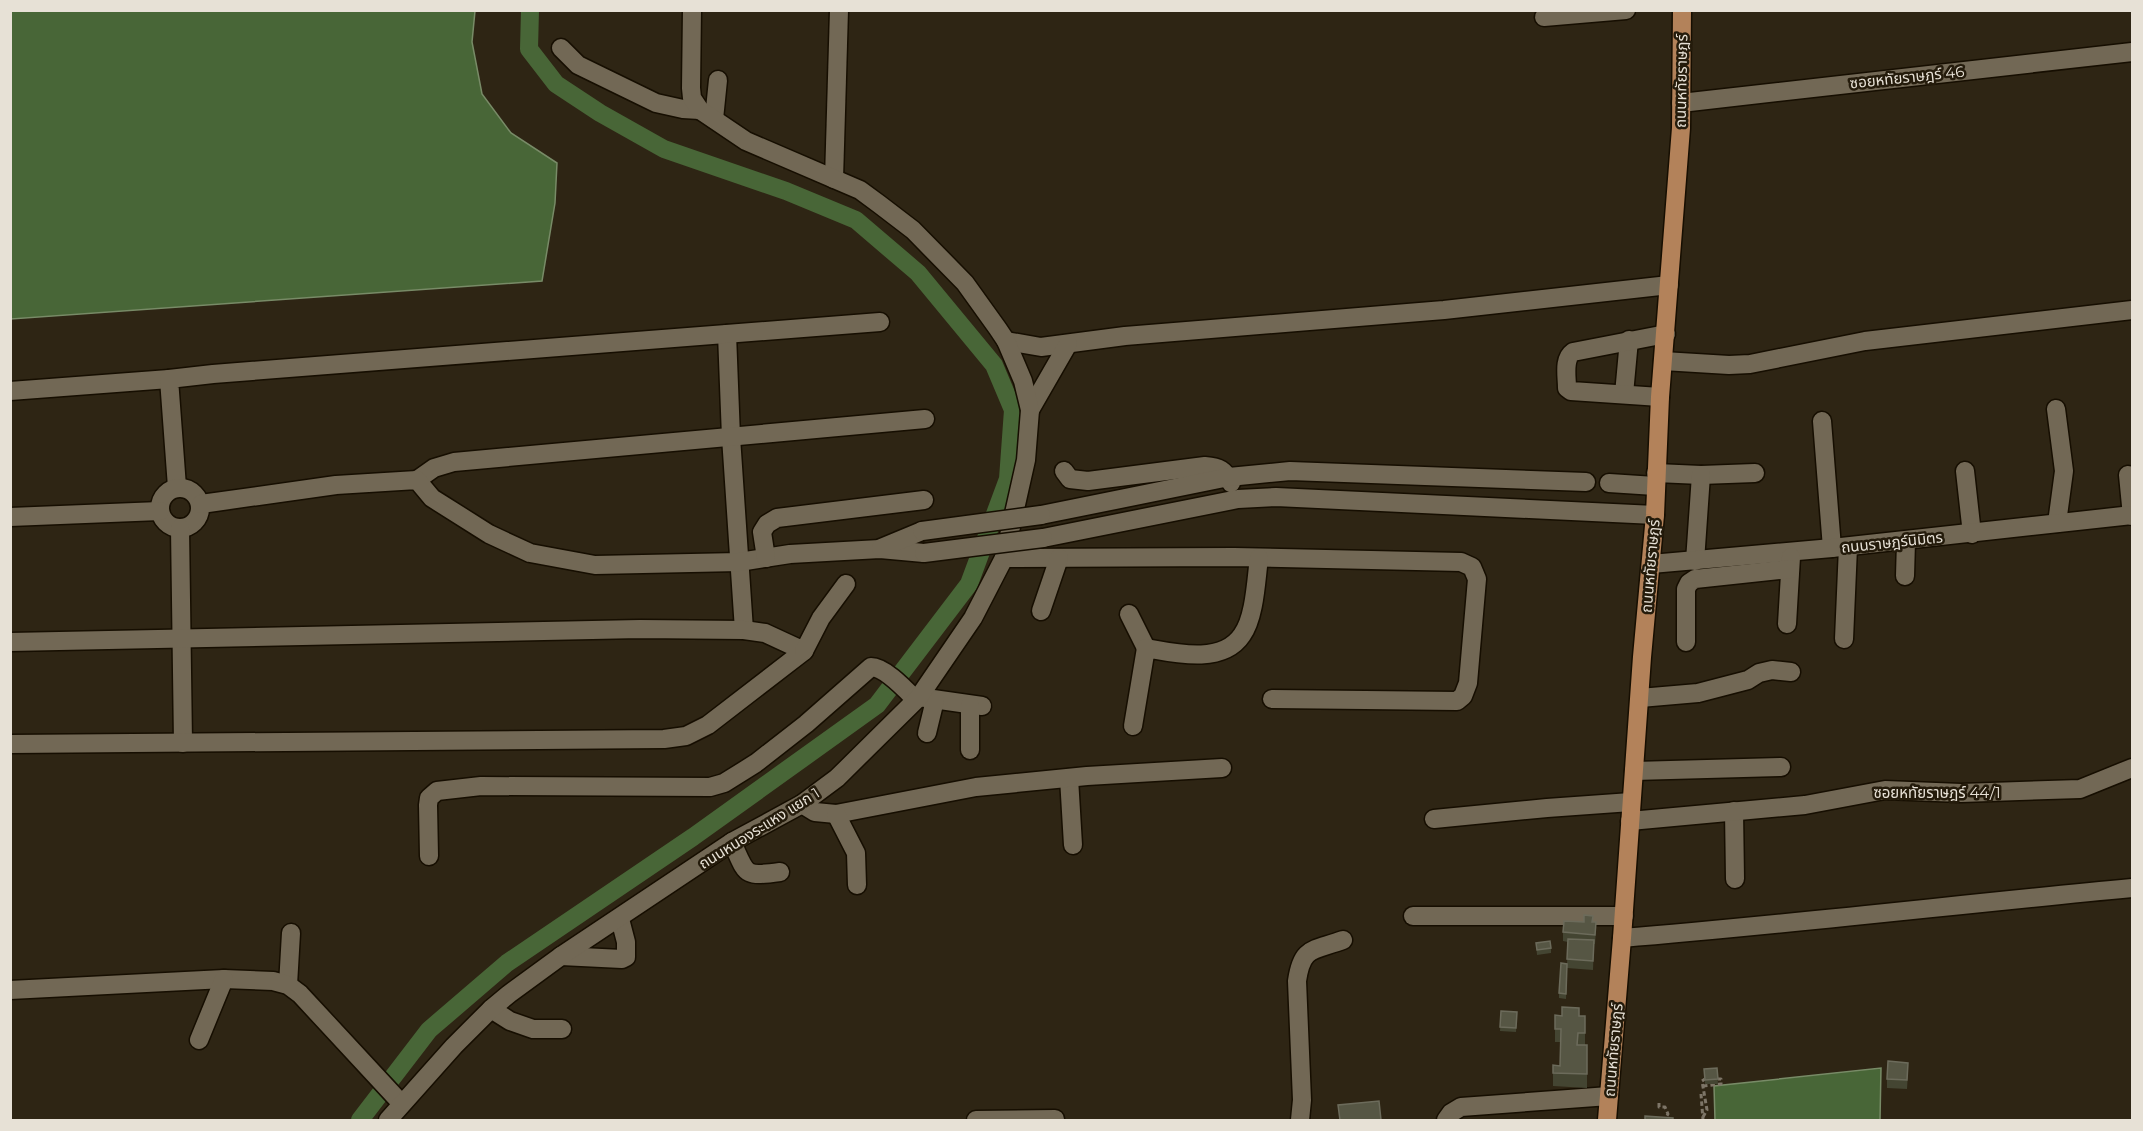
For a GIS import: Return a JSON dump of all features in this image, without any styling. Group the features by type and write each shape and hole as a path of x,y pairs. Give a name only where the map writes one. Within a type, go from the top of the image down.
{"main road":[{"name":"ถนนหทัยราษฎร์","path":"1607,1120 1655,515 1660,398 1681,103 1682,10"}],"street":[{"path":"692,10 692,98 707,115"},
{"path":"834,178 839,10"},
{"path":"1544,17 1626,10"},
{"path":"561,48 578,65 656,103 707,115"},
{"name":"ซอยหทัยราษฎร์ 46","path":"1681,103 2133,52"},
{"path":"707,115 718,80"},
{"name":"ถนนหนองระแหง แยก 1","path":"397,1114 491,1009 561,957 732,842 802,804 837,778 924,699 973,618 1004,558 1026,460 1030,410 1023,381 1006,341 965,283 913,231 860,190 746,141 707,115"},
{"path":"1006,341 1041,347 1125,336 1444,310 1669,285"},
{"path":"1663,361 1750,364 1865,341 2133,310"},
{"path":"10,391 880,321"},
{"path":"727,334 731,437 744,630"},
{"path":"1660,398 1571,391 1567,388 1566,361 1568,355 1573,352 1666,334"},
{"path":"1624,394 1629,340"},
{"path":"1030,410 1068,344"},
{"path":"169,379 177,487"},
{"path":"2056,409 2064,471 2057,523"},
{"path":"201,504 336,485 417,480 434,468 454,462 925,419"},
{"path":"1822,422 1840,547 1844,639"},
{"path":"1064,471 1070,479 1088,481 1205,466 1217,467 1229,477 1238,499"},
{"path":"880,549 922,531 1041,515 1229,477 1290,471 1586,482"},
{"path":"1965,471 1972,534"},
{"path":"1609,483 1755,472"},
{"path":"1695,561 1701,476"},
{"path":"2128,476 2132,515"},
{"path":"417,480 432,498 489,534 531,554 596,565 739,562 790,554 880,549 924,553 1043,538 1238,499 1276,497 1655,515"},
{"path":"1564,482 1564,511"},
{"path":"177,487 188,488 194,492 201,504 194,524 180,528 167,523 160,511 163,497 177,487"},
{"path":"766,558 762,532 767,524 777,518 924,500"},
{"path":"10,517 160,511"},
{"name":"ถนนราษฎร์นิมิตร","path":"1651,564 1695,561 1791,561 1840,547 2132,515"},
{"path":"180,528 183,743"},
{"path":"1905,576 1906,541"},
{"path":"1004,558 1259,558 1461,562 1473,567 1477,579 1468,683 1457,701 1272,699"},
{"path":"1041,611 1059,558"},
{"path":"1146,648 1185,655 1213,653 1232,645 1243,635 1254,602 1259,558"},
{"path":"1686,642 1686,590 1689,583 1695,579 1791,561 1787,624"},
{"path":"10,744 664,739 686,736 708,725 804,651 821,618 846,584"},
{"path":"1129,614 1146,648 1133,726"},
{"path":"10,642 640,629 744,630 765,633 804,651"},
{"path":"429,856 428,805 429,798 437,791 481,786 710,787 718,785 756,763 874,666 924,699 976,705 970,750"},
{"path":"1640,698 1698,693 1748,680 1759,673 1772,670 1791,672"},
{"path":"924,699 927,733"},
{"path":"1634,771 1781,767"},
{"path":"802,804 815,812 836,814 976,787 1069,778 1222,768"},
{"name":"ซอยหทัยราษฎร์ 44/1","path":"1630,821 1805,805 1885,790 1961,793 2080,789 2133,768"},
{"path":"1069,778 1073,845"},
{"path":"1434,819 1631,802"},
{"path":"1734,811 1735,879"},
{"path":"836,814 856,853 857,885"},
{"path":"732,842 749,874 780,872"},
{"path":"1622,938 1803,923 2133,888"},
{"path":"1413,916 1624,916"},
{"path":"561,957 622,959 626,957 626,942 620,918"},
{"path":"288,985 291,933"},
{"path":"1300,1120 1302,1100 1297,981 1300,963 1305,954 1343,940"},
{"path":"199,1040 225,979"},
{"path":"10,990 225,979 273,981 288,985 300,994 386,1087 397,1114"},
{"path":"491,1009 510,1021 533,1029 562,1029"},
{"path":"1446,1120 1451,1113 1461,1107 1609,1096"},
{"path":"976,1120 1055,1119"}],"path":[{"path":"1703,1119 1707,1110 1702,1081 1705,1079"},
{"path":"1703,1086 1721,1084 1718,1079"},
{"path":"1701,1094 1703,1119"},
{"path":"1659,1103 1659,1107 1665,1107 1668,1114 1664,1120"}],"shaded area":[{"path":"11,10 475,11 472,42 482,94 511,133 557,163 555,203 542,281 11,319"},
{"path":"1881,1068 1880,1120 1715,1120 1714,1086"}],"building":[{"path":"1584,915 1593,916 1592,922 1596,922 1595,935 1563,932 1564,921 1584,922"},
{"path":"1568,939 1594,940 1593,961 1567,959"},
{"path":"1550,941 1551,948 1537,950 1536,943"},
{"path":"1561,963 1567,964 1566,994 1559,993"},
{"path":"1562,1007 1579,1008 1579,1016 1585,1016 1585,1033 1578,1033 1577,1045 1587,1045 1587,1074 1553,1073 1553,1065 1560,1066 1561,1029 1555,1029 1555,1015 1562,1016"},
{"path":"1501,1011 1517,1012 1516,1028 1500,1027"},
{"path":"1888,1061 1908,1063 1907,1080 1887,1079"},
{"path":"1717,1068 1718,1079 1705,1080 1704,1069"},
{"path":"1379,1101 1381,1120 1340,1120 1338,1105"},
{"path":"1645,1116 1673,1118 1673,1120 1645,1120"}],"waterway":[{"path":"360,1120 429,1030 507,963 693,837 877,705 969,584 1008,479 1013,410 994,365 918,273 856,220 786,191 664,149 600,113 556,84 529,49 530,10"}]}
